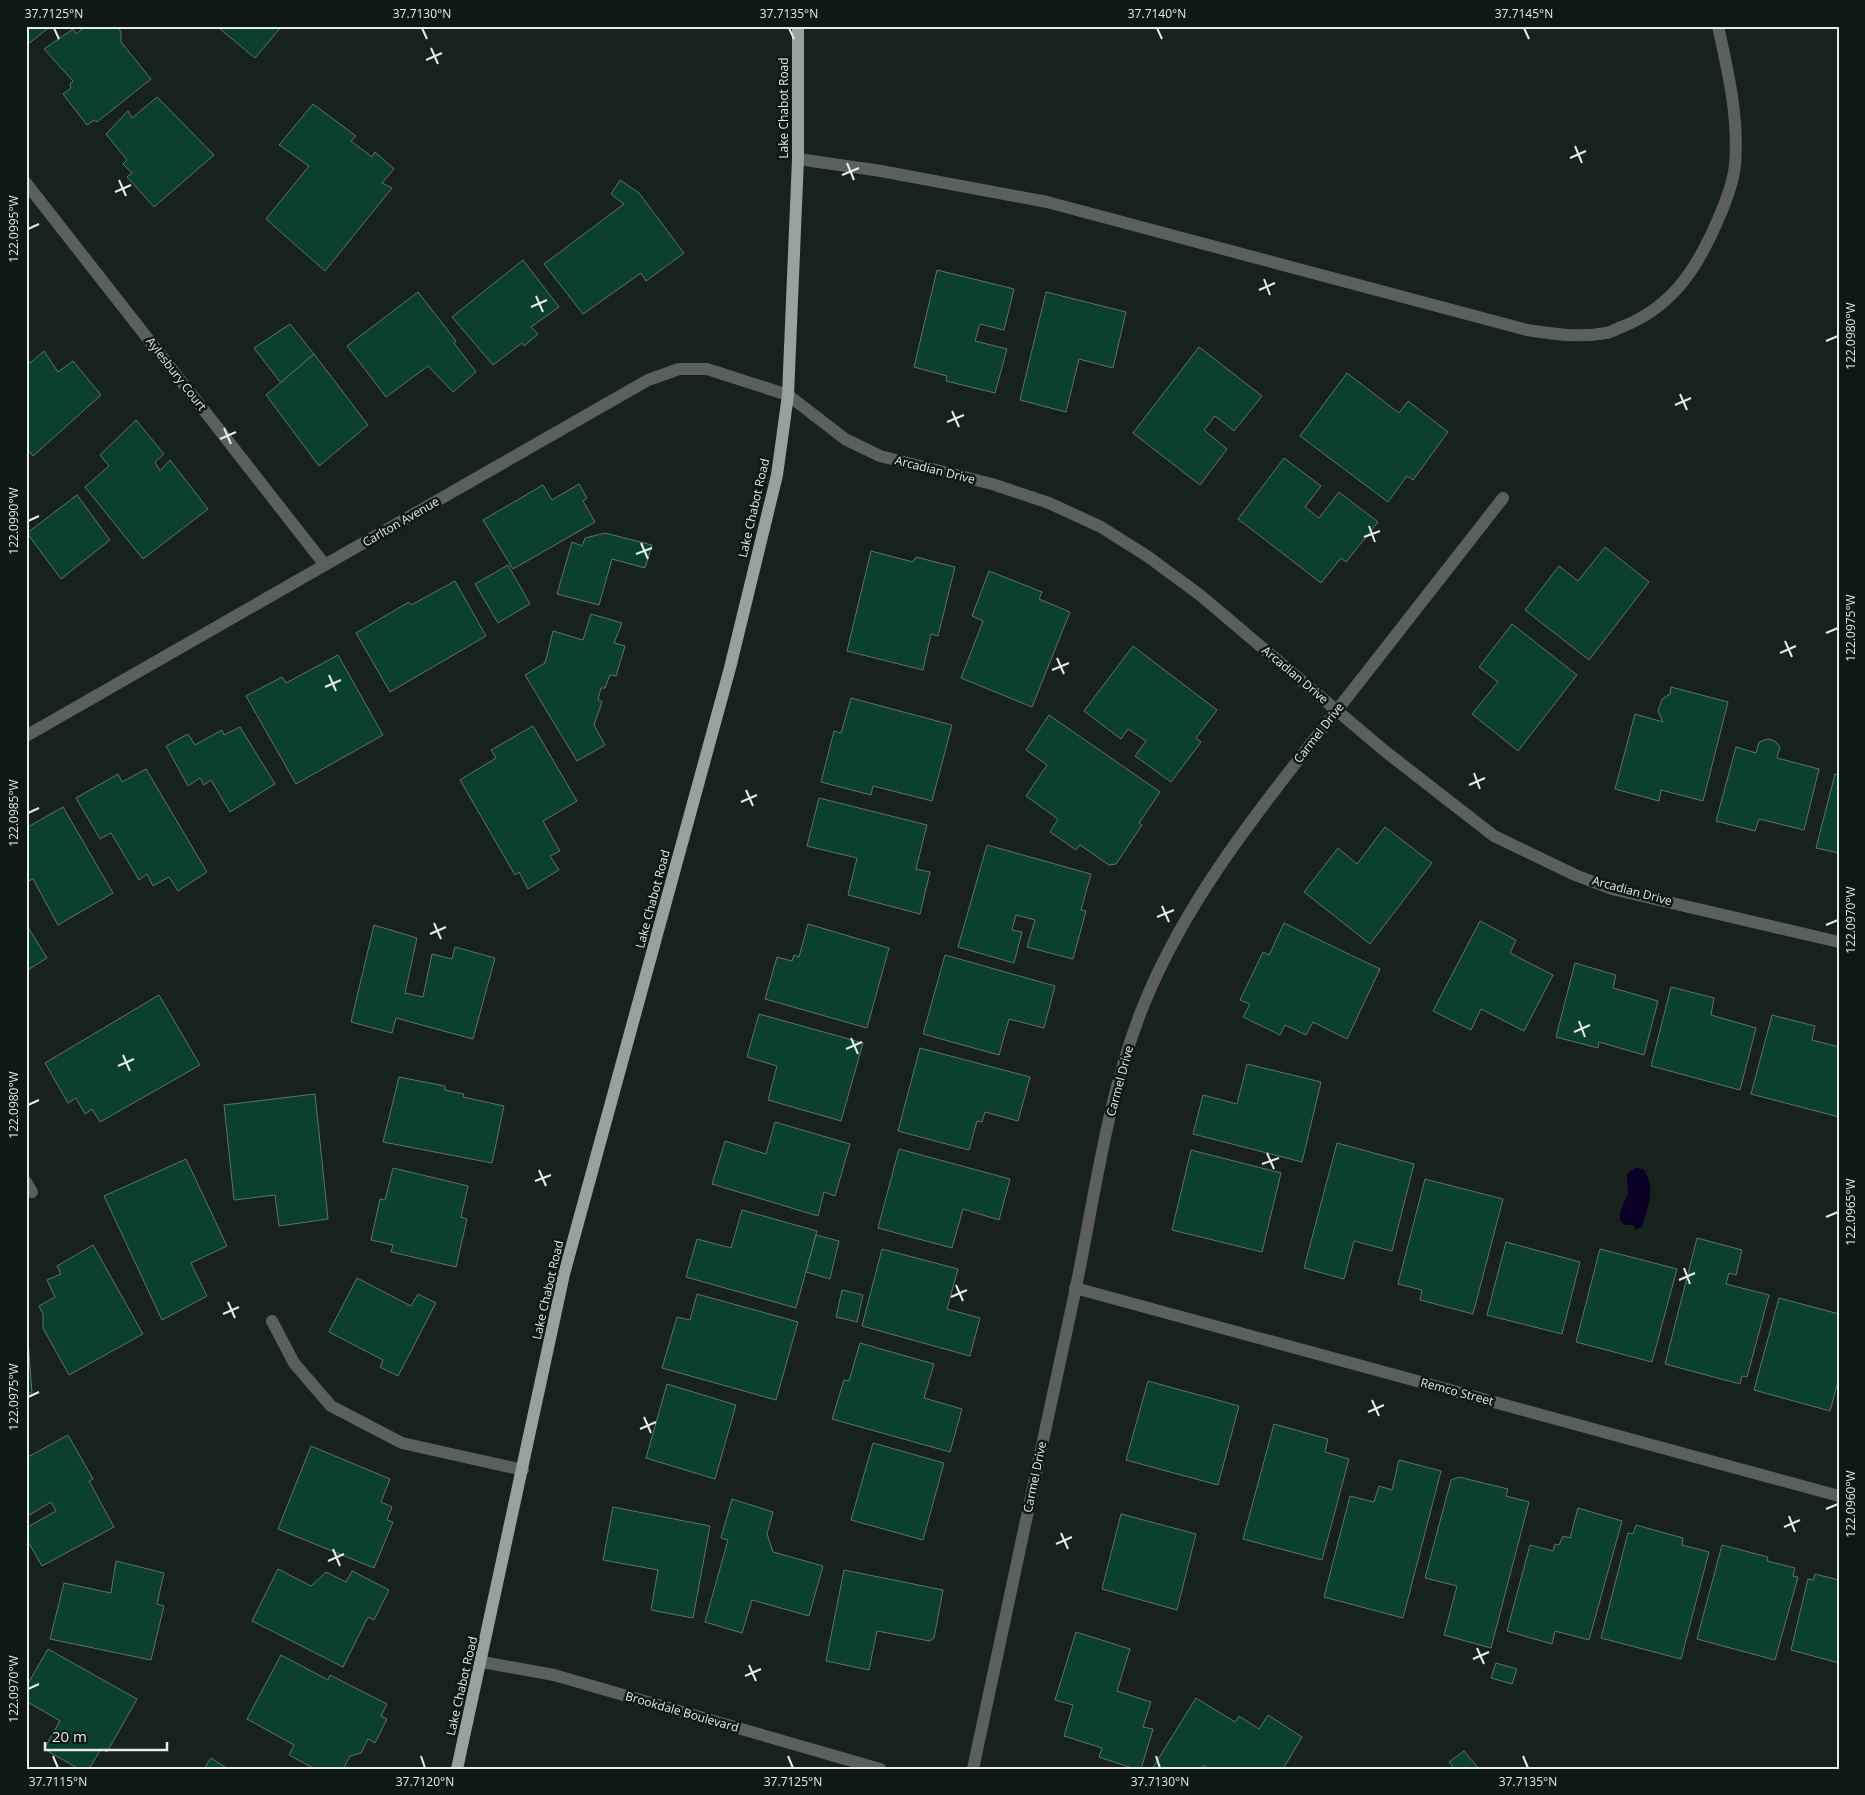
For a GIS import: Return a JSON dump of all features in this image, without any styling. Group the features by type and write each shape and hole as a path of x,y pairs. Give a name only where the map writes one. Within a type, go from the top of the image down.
{"main road":[{"name":"Lake Chabot Road","path":"457,1769 482,1662 564,1274 730,668 777,475 788,395 798,159 798,26"}],"street":[{"path":"798,159 881,171 1047,202 1527,330 1568,336 1607,333 1635,321 1665,302 1689,275 1705,249 1726,202 1735,166 1736,130 1731,84 1718,26"},
{"name":"Aylesbury Court","path":"26,183 325,566"},
{"name":"Carlton Avenue","path":"26,736 648,380 679,369 707,369 788,395"},
{"name":"Arcadian Drive","path":"788,395 845,439 880,456 992,484 1049,503 1100,527 1147,556 1200,595 1439,795 1494,836 1576,875 1612,889 1839,942"},
{"name":"Carmel Drive","path":"973,1769 1075,1288 1105,1135 1128,1049 1144,1002 1176,938 1204,891 1242,834 1503,498"},
{"name":"Remco Street","path":"1075,1288 1839,1496"},
{"path":"272,1322 294,1363 331,1406 402,1443 522,1470"},
{"name":"Brookdale Boulevard","path":"482,1662 554,1675 880,1769"}],"shaded area":[{"path":"1636,1168 1643,1169 1649,1180 1650,1192 1649,1204 1643,1225 1641,1228 1635,1229 1633,1225 1624,1225 1620,1220 1620,1212 1628,1193 1627,1175"}],"building":[{"path":"26,26 51,26 28,44"},
{"path":"86,26 117,26 121,32 121,42 151,79 97,122 94,120 87,125 63,94 71,88 70,84 73,81 44,49 73,29 76,34"},
{"path":"223,26 282,26 255,58 220,29"},
{"path":"157,97 214,155 154,207 127,177 132,173 123,164 127,160 106,134 128,111 132,118"},
{"path":"313,104 356,136 351,141 372,157 375,152 394,169 382,183 392,188 325,271 266,219 309,166 279,145"},
{"path":"620,180 639,193 684,253 646,281 641,273 583,314 544,264 624,204 611,194"},
{"path":"523,260 559,307 531,327 538,334 524,346 522,343 493,365 452,317"},
{"path":"937,270 1014,289 1004,330 980,324 975,341 1007,349 995,393 946,381 947,376 914,367"},
{"path":"418,292 456,341 454,343 476,372 453,392 428,366 386,397 347,346"},
{"path":"1046,292 1126,312 1113,368 1079,359 1066,412 1020,400"},
{"path":"290,324 314,354 281,383 254,348"},
{"path":"1199,347 1262,396 1234,431 1215,416 1204,430 1227,449 1200,485 1133,433"},
{"path":"44,351 58,372 73,361 101,395 33,456 26,448 26,357 30,363"},
{"path":"314,354 368,425 319,466 266,395"},
{"path":"1347,373 1399,413 1408,401 1448,432 1413,480 1407,476 1388,502 1300,436"},
{"path":"136,420 164,454 155,462 160,471 170,460 208,509 143,559 85,487 109,466 100,455"},
{"path":"1284,458 1321,486 1305,507 1319,518 1339,492 1378,522 1346,562 1341,558 1321,583 1238,519"},
{"path":"579,484 587,498 583,501 595,522 513,569 483,520 543,485 552,500"},
{"path":"77,495 110,540 61,579 27,533"},
{"path":"605,533 652,545 645,568 612,559 599,605 557,594 572,542 582,546 585,538"},
{"path":"1605,547 1649,582 1589,660 1525,610 1559,566 1578,581"},
{"path":"871,551 913,562 916,557 955,567 938,636 931,634 923,670 847,651"},
{"path":"508,565 530,604 498,623 475,584"},
{"path":"989,571 1042,592 1039,599 1070,612 1032,707 961,678 983,621 972,616"},
{"path":"455,581 486,636 390,692 356,633 409,602 411,605"},
{"path":"591,614 622,623 614,643 625,646 616,676 610,675 605,688 601,688 598,699 602,702 594,725 605,745 577,761 525,675 545,663 553,631 583,640"},
{"path":"1512,624 1577,675 1518,751 1472,714 1498,682 1479,667"},
{"path":"1133,646 1217,710 1196,738 1201,742 1171,782 1135,756 1146,741 1128,729 1121,739 1084,711"},
{"path":"338,655 383,735 296,784 246,696 282,677 286,683"},
{"path":"1671,687 1728,702 1703,801 1661,790 1659,801 1615,789 1635,714 1663,722 1658,711 1662,699 1670,694"},
{"path":"851,698 952,725 932,801 873,786 871,795 821,782 834,731 841,733"},
{"path":"1049,715 1160,792 1139,823 1142,825 1116,864 1109,865 1080,845 1076,850 1050,832 1058,819 1026,796 1047,765 1026,750"},
{"path":"533,726 577,801 543,821 560,851 550,856 559,870 528,889 519,872 515,875 460,780 496,758 491,750"},
{"path":"240,727 275,784 230,812 211,780 204,785 200,778 188,786 166,746 188,734 195,745 222,730 224,735"},
{"path":"1768,739 1775,741 1780,747 1777,758 1819,769 1804,830 1759,819 1755,831 1716,821 1736,747 1756,753 1759,742"},
{"path":"146,769 207,872 178,891 169,877 153,886 147,874 139,880 111,833 100,839 76,798 118,774 122,782"},
{"path":"1835,774 1839,775 1839,853 1816,848"},
{"path":"819,798 927,825 916,869 930,872 920,914 848,895 857,858 807,846"},
{"path":"63,807 113,893 58,925 33,879 26,882 26,828"},
{"path":"1385,827 1432,863 1370,944 1304,892 1338,848 1357,864"},
{"path":"987,845 1091,874 1081,910 1086,911 1073,959 1027,947 1035,920 1016,915 1012,930 1022,932 1014,963 958,947"},
{"path":"1480,921 1516,940 1510,953 1553,975 1524,1031 1481,1009 1471,1030 1433,1011"},
{"path":"1284,923 1380,969 1347,1039 1313,1022 1306,1035 1285,1025 1280,1035 1243,1017 1250,1004 1240,1000 1263,952 1269,955"},
{"path":"26,924 47,958 26,971"},
{"path":"808,924 889,948 867,1028 765,999 777,957 792,961 794,955 799,957"},
{"path":"374,925 417,938 405,993 423,997 432,954 452,959 455,947 495,958 473,1039 396,1018 392,1033 351,1022"},
{"path":"945,955 1055,986 1044,1028 1009,1019 999,1055 923,1034"},
{"path":"1575,963 1616,975 1613,988 1658,1001 1644,1055 1599,1042 1598,1048 1556,1037"},
{"path":"1671,987 1714,998 1711,1015 1756,1028 1740,1090 1651,1066"},
{"path":"159,995 200,1065 100,1122 92,1109 85,1114 76,1098 68,1103 45,1063"},
{"path":"759,1014 863,1043 841,1121 768,1100 777,1066 747,1057"},
{"path":"1772,1015 1815,1026 1812,1040 1839,1047 1839,1117 1751,1094"},
{"path":"920,1048 1030,1077 1018,1121 985,1112 982,1122 977,1121 969,1150 898,1131"},
{"path":"1247,1064 1321,1082 1302,1162 1193,1134 1203,1095 1237,1104"},
{"path":"399,1077 445,1086 445,1090 464,1094 463,1097 504,1106 492,1163 383,1142"},
{"path":"315,1094 328,1219 279,1226 275,1195 234,1200 224,1105"},
{"path":"775,1122 850,1144 835,1196 824,1192 818,1216 712,1184 725,1141 766,1154"},
{"path":"1337,1143 1414,1164 1392,1251 1354,1241 1344,1279 1304,1268"},
{"path":"899,1149 1010,1179 999,1220 963,1209 952,1248 878,1228"},
{"path":"1191,1150 1281,1173 1262,1252 1172,1230"},
{"path":"186,1159 227,1246 191,1263 207,1296 162,1320 104,1196"},
{"path":"393,1168 468,1186 461,1217 467,1219 456,1267 391,1252 393,1245 371,1240 380,1199 385,1200"},
{"path":"1425,1179 1503,1199 1473,1314 1420,1300 1422,1290 1398,1284"},
{"path":"742,1210 817,1231 796,1308 686,1277 697,1239 731,1248"},
{"path":"816,1235 839,1241 830,1279 806,1272"},
{"path":"1697,1238 1742,1250 1736,1275 1729,1273 1726,1284 1769,1295 1747,1377 1742,1376 1740,1384 1665,1364"},
{"path":"1506,1242 1580,1262 1562,1334 1487,1315"},
{"path":"93,1245 143,1334 69,1375 43,1328 43,1314 39,1306 55,1297 47,1280 61,1274 57,1266"},
{"path":"882,1249 958,1269 947,1309 980,1318 970,1356 862,1326"},
{"path":"1600,1249 1677,1269 1652,1362 1576,1342"},
{"path":"357,1278 411,1306 418,1294 436,1303 398,1376 380,1367 383,1360 329,1332"},
{"path":"842,1290 863,1295 857,1322 836,1317"},
{"path":"697,1294 798,1322 776,1400 662,1368 677,1317 690,1320"},
{"path":"1779,1298 1839,1314 1839,1378 1830,1411 1754,1390"},
{"path":"26,1313 32,1393 26,1393"},
{"path":"860,1343 934,1364 924,1398 962,1409 950,1452 832,1419 844,1380 849,1381"},
{"path":"1148,1381 1239,1406 1218,1485 1126,1460"},
{"path":"667,1384 736,1405 715,1479 646,1458"},
{"path":"1274,1424 1328,1439 1325,1452 1349,1459 1322,1560 1243,1539"},
{"path":"68,1435 93,1479 89,1481 114,1527 42,1566 26,1538 26,1528 56,1511 51,1502 26,1517 26,1458"},
{"path":"873,1443 944,1463 923,1540 851,1520"},
{"path":"311,1446 390,1479 381,1502 392,1507 387,1520 393,1522 374,1568 278,1529"},
{"path":"1399,1460 1441,1471 1403,1618 1324,1597 1350,1496 1374,1502 1379,1486 1392,1490"},
{"path":"1459,1477 1508,1489 1506,1496 1529,1502 1491,1648 1444,1635 1457,1586 1425,1578 1451,1480"},
{"path":"732,1499 773,1512 767,1534 773,1552 823,1566 809,1616 752,1600 742,1633 705,1622 728,1540 721,1538"},
{"path":"613,1507 710,1526 693,1618 651,1610 658,1570 603,1560"},
{"path":"1578,1508 1622,1521 1589,1640 1555,1631 1552,1644 1507,1631 1530,1545 1553,1551 1555,1544 1559,1545 1563,1536 1570,1538"},
{"path":"1121,1514 1196,1534 1177,1610 1102,1589"},
{"path":"1636,1525 1683,1538 1682,1545 1709,1552 1681,1659 1601,1638 1628,1533 1633,1534"},
{"path":"1722,1545 1768,1557 1767,1561 1795,1568 1793,1576 1798,1577 1775,1660 1697,1639"},
{"path":"116,1561 164,1573 157,1604 164,1606 151,1660 50,1639 64,1583 111,1593"},
{"path":"278,1569 311,1586 326,1572 346,1582 352,1571 389,1590 374,1620 368,1617 343,1667 252,1621"},
{"path":"844,1570 943,1590 934,1638 930,1641 877,1631 869,1670 826,1661"},
{"path":"1815,1574 1839,1580 1839,1663 1791,1650 1808,1579 1813,1580"},
{"path":"1076,1632 1130,1649 1117,1691 1151,1702 1143,1727 1153,1729 1141,1769 1135,1769 1099,1757 1102,1748 1064,1736 1073,1705 1055,1700"},
{"path":"48,1649 137,1699 107,1752 101,1749 89,1769 79,1769 44,1749 60,1721 26,1701 26,1687"},
{"path":"281,1655 328,1680 330,1675 387,1704 381,1716 387,1719 375,1743 368,1739 361,1753 350,1756 343,1769 315,1769 289,1755 294,1745 247,1719"},
{"path":"1496,1663 1517,1669 1512,1684 1491,1678"},
{"path":"1196,1698 1235,1722 1239,1716 1259,1729 1268,1715 1302,1737 1283,1769 1208,1769 1203,1765 1201,1769 1152,1769"},
{"path":"1464,1751 1479,1769 1454,1769 1449,1762"},
{"path":"211,1758 228,1769 204,1769"}]}
